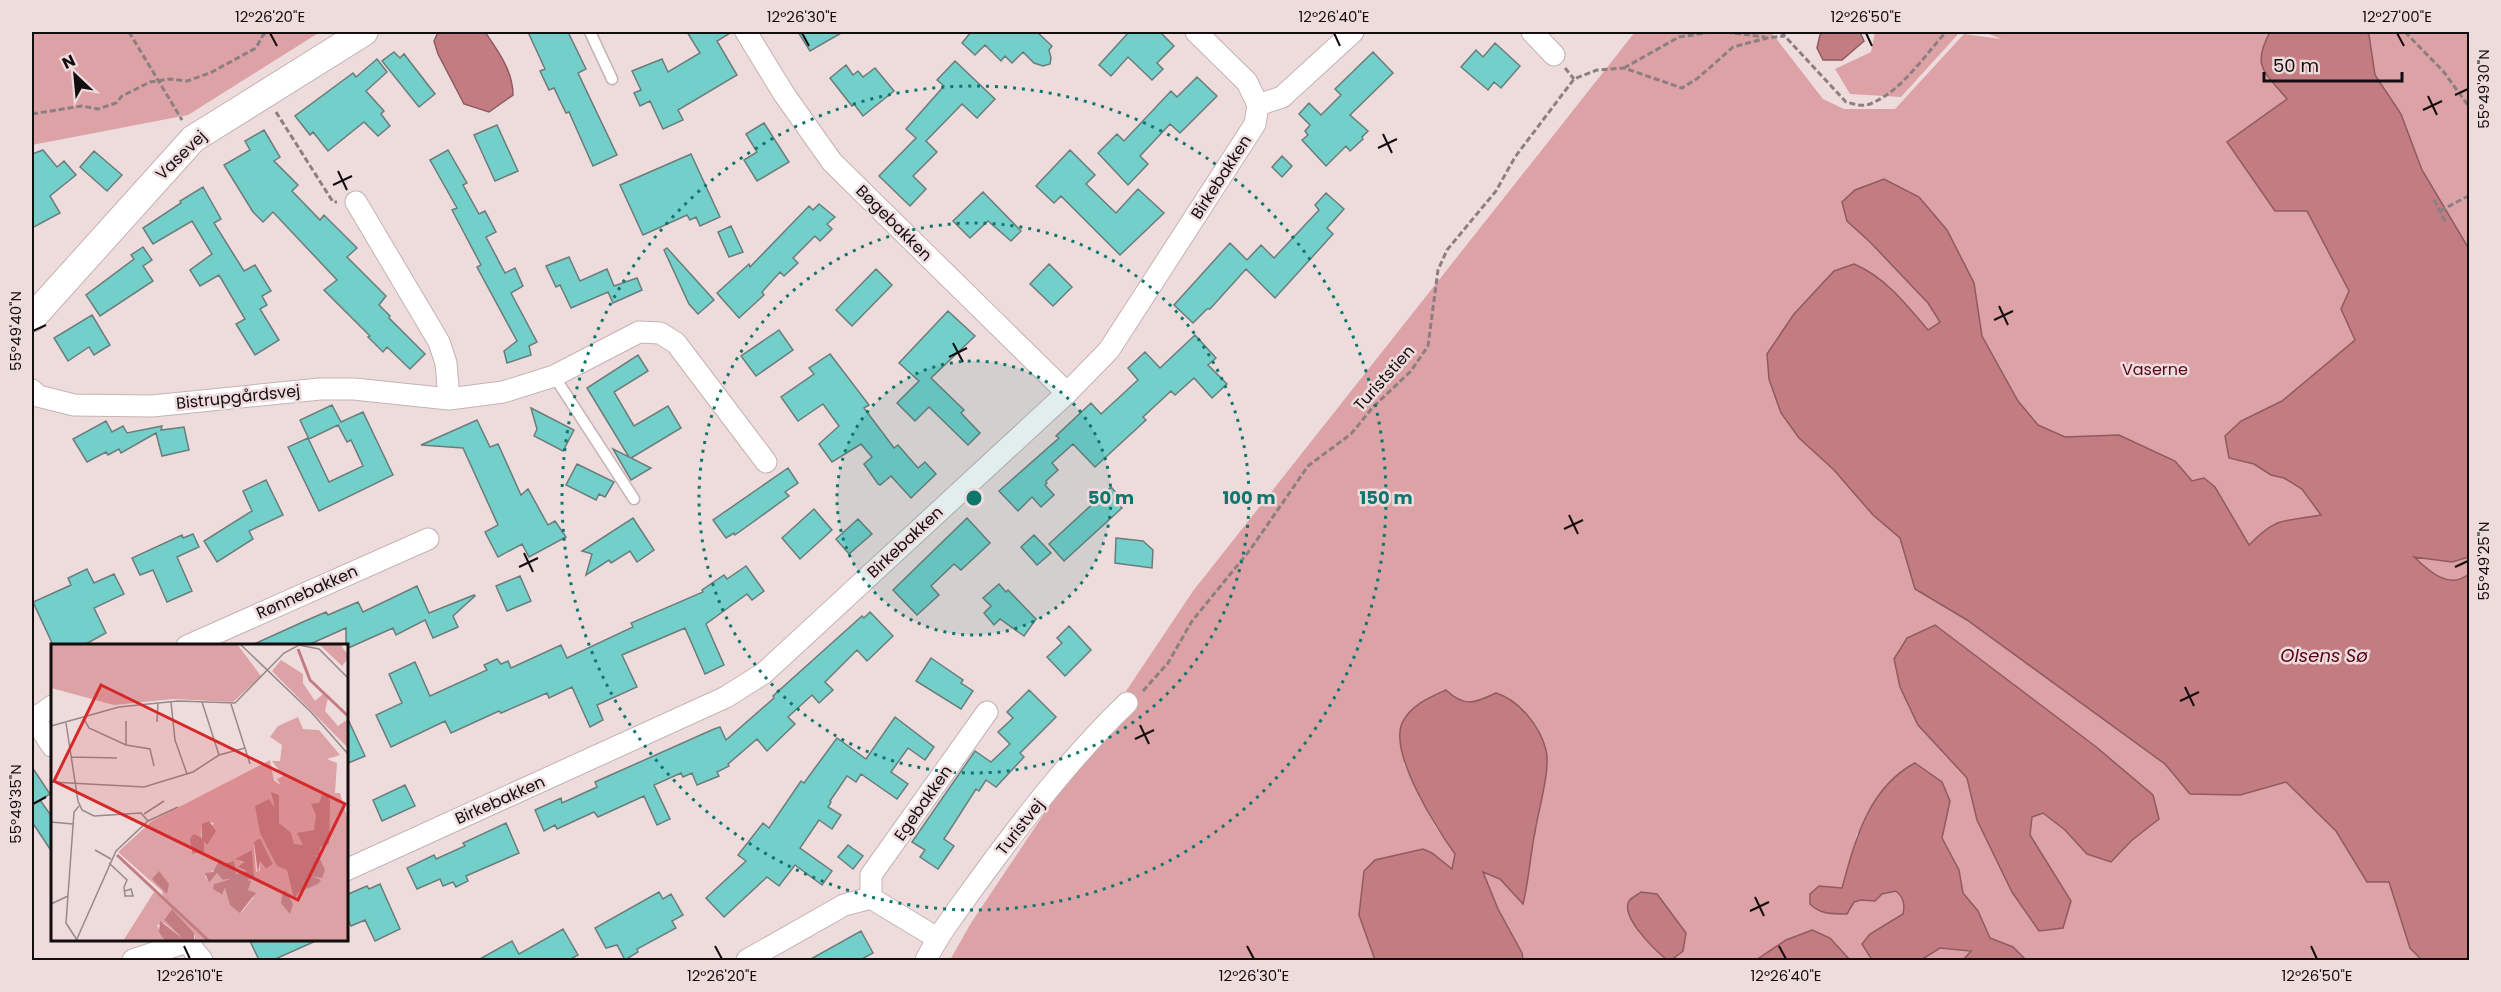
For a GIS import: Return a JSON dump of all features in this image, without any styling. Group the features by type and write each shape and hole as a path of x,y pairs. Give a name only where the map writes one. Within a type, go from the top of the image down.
{"street":[{"name":"Vasevej","path":"32,318 193,139 364,32"},
{"name":"Bøgebakken","path":"746,32 784,94 832,162 1067,393"},
{"path":"1196,32 1247,82 1258,105 1282,98 1353,32"},
{"path":"1532,32 1554,55"},
{"name":"Birkebakken","path":"348,869 726,697 764,673 1067,393 1109,350 1255,124 1258,105"},
{"path":"356,201 439,342 446,363 448,399"},
{"name":"Bistrupgårdsvej","path":"32,390 38,396 74,405 153,406 320,389 354,389 448,399 503,392 554,376 639,332 660,333 676,343 766,462"},
{"name":"Rønnebakken","path":"189,644 428,540"},
{"name":"Turistvej","path":"926,960 937,938 1008,840 1063,773 1127,703"},
{"path":"51,707 33,717 51,744"},
{"name":"Egebakken","path":"871,898 872,875 987,712"},
{"path":"747,960 844,905 871,898 937,938"},
{"path":"134,960 185,941"},
{"path":"189,941 202,960"}],"lane":[{"path":"590,32 612,79"},
{"path":"554,376 634,499"}],"path":[{"path":"129,32 193,139"},
{"path":"32,114 82,106 98,109 116,103 129,92 150,82 170,79 187,81 210,72 256,48 263,35 269,32"},
{"path":"1624,68 1679,37 1712,32"},
{"path":"1726,32 1767,38"},
{"path":"1781,32 1846,102 1858,105 1869,104 1900,84 1946,32"},
{"path":"2405,32 2443,71 2469,108"},
{"name":"Turiststien","path":"1127,703 1146,689 1168,663 1192,621 1250,550 1308,466 1351,434 1373,406 1411,371 1428,346 1438,270 1447,250 1496,191 1515,157 1548,110 1574,79 1597,70 1624,68 1682,88 1698,78 1732,47 1785,36"},
{"path":"264,93 333,202 356,201"},
{"path":"2440,211 2469,195"},
{"path":"2433,200 2446,223"}],"green space":[{"path":"32,32 320,32 188,115 32,145"},
{"name":"Vaserne","path":"1635,32 1771,32 1823,99 1844,109 1895,109 1964,34 2001,39 1984,32 2469,32 2469,960 2026,960 2013,947 1990,938 1978,911 1963,893 1959,870 1942,838 1950,801 1942,782 1857,834 1842,889 1819,886 1854,902 1875,901 1882,894 1896,891 1900,896 1904,905 1903,914 1870,934 1869,958 1872,960 1850,960 1830,938 1762,955 1756,960 1523,960 1522,953 1498,909 1483,872 1500,879 1523,903 1544,782 1496,693 1474,703 1456,700 1404,764 1434,825 1455,854 1452,870 1432,853 1359,915 1375,960 950,960 971,923 1193,591","holes":["1918,725 2158,819 2131,841 2111,862 2087,854 2065,830 2043,813 2032,817 2030,835 2071,901 2039,930 2012,892 1977,820 1967,778"]},
{"path":"1875,32 1960,32 1901,97 1850,94 1835,69 1871,52"},
{"path":"1940,948 1971,951 1963,960 1921,960"}],"water":[{"path":"438,32 485,32 508,70 513,95 489,112 464,104 438,54 434,41"},
{"path":"1824,32 1860,32 1864,41 1842,60 1823,60 1817,48 1820,35"},
{"name":"Olsens Sø","path":"2270,32 2366,32 2369,35 2375,75 2401,114 2422,170 2469,249 2469,557 2452,562 2414,557 2433,573 2447,580 2462,578 2469,574 2469,960 2422,960 2410,948 2389,882 2367,882 2336,831 2286,782 2240,795 2190,794 2165,764 1967,620 1915,589 1900,538 1873,515 1834,470 1799,438 1781,413 1769,379 1767,354 1794,314 1834,271 1854,264 1876,276 1885,284 1928,330 1940,322 1928,303 1847,221 1842,202 1855,190 1884,179 1919,197 1947,230 1974,283 1982,336 2018,401 2038,425 2065,437 2119,435 2175,461 2192,481 2204,478 2215,487 2249,545 2267,529 2281,522 2321,515 2302,489 2284,478 2271,475 2254,464 2229,458 2225,436 2241,421 2282,401 2355,340 2341,309 2349,291 2307,211 2275,211 2227,142 2287,99 2267,75 2261,61 2264,44"},
{"path":"1935,625 2095,746 2153,795 2159,819 2131,841 2111,862 2087,854 2065,830 2043,813 2032,817 2030,835 2071,901 2063,928 2039,931 2012,892 1977,820 1967,778 1918,725 1900,687 1894,659 1907,638"},
{"path":"1446,690 1459,699 1470,702 1496,693 1505,696 1534,723 1546,750 1546,779 1523,904 1500,879 1483,872 1498,909 1522,953 1523,960 1375,960 1359,915 1364,871 1375,860 1423,849 1432,853 1452,869 1455,854 1417,791 1402,753 1400,737 1402,723 1410,711"},
{"path":"1915,763 1942,782 1950,801 1942,838 1959,870 1963,893 1978,911 1990,938 2013,947 2026,960 1963,960 1971,951 1940,948 1921,960 1872,960 1862,944 1870,934 1903,914 1903,902 1896,891 1882,894 1875,901 1854,902 1847,914 1823,912 1810,904 1810,894 1819,886 1842,888 1858,834 1875,801 1886,786"},
{"path":"1641,892 1657,894 1686,933 1683,951 1671,960 1667,960 1648,942 1630,916 1629,901"},
{"path":"1812,930 1830,938 1850,960 1756,960 1786,940"}],"building":[{"path":"528,32 568,32 586,69 578,73 617,155 593,166 569,112 566,113 554,88 549,90 540,71 545,69"},
{"path":"687,32 732,32 717,41 737,75 678,110 683,120 663,129 650,101 640,106 634,93 641,90 632,71 662,59 668,72 700,53"},
{"path":"798,32 843,32 810,51"},
{"path":"971,32 1037,32 1052,46 1049,50 1050,64 1043,66 1034,63 1023,52 1012,63 1005,56 1001,61 985,45 975,55 962,43"},
{"path":"1129,32 1160,32 1174,46 1157,63 1163,69 1152,80 1128,57 1111,76 1099,65"},
{"path":"1495,43 1520,66 1501,88 1494,82 1488,90 1461,67 1476,50 1483,57"},
{"path":"394,52 400,58 404,54 435,94 419,107 382,61"},
{"path":"1373,52 1393,73 1350,115 1368,131 1362,137 1363,139 1350,151 1346,146 1326,166 1302,140 1308,135 1305,131 1310,125 1299,114 1309,103 1321,115 1341,95 1335,89"},
{"path":"377,59 387,72 366,91 384,111 381,114 390,126 378,136 364,122 328,151 313,132 310,135 295,116 353,73 356,77"},
{"path":"955,61 995,99 977,118 962,104 926,141 937,152 913,176 926,189 910,206 879,176 916,138 906,129 944,86 937,80"},
{"path":"846,65 853,75 858,71 863,77 875,68 894,91 863,116 830,78"},
{"path":"1197,77 1217,96 1180,133 1170,124 1140,156 1148,164 1128,185 1098,153 1117,134 1124,141 1171,91 1177,97"},
{"path":"764,123 789,162 757,181 744,160 757,152 746,134"},
{"path":"497,125 518,171 495,181 474,135"},
{"path":"264,130 280,157 274,161 298,185 292,191 320,220 324,215 357,248 347,257 386,296 379,305 425,354 410,369 387,347 383,352 324,290 337,280 273,212 263,222 253,212 224,165 250,150 245,141"},
{"path":"43,150 57,167 64,161 76,175 50,196 60,213 32,228 32,154"},
{"path":"448,150 467,183 463,185 479,214 485,211 496,232 486,237 505,273 515,268 523,286 511,293 537,342 529,346 531,355 507,363 504,351 517,341 477,267 481,265 452,210 457,208 430,160"},
{"path":"1070,150 1095,175 1086,184 1116,213 1138,189 1164,213 1120,255 1061,196 1054,203 1036,186"},
{"path":"94,151 122,175 107,191 80,167"},
{"path":"691,154 720,217 700,226 696,217 690,220 687,215 643,235 620,185"},
{"path":"1282,156 1292,166 1282,177 1272,167"},
{"path":"203,187 221,219 214,223 244,271 255,265 271,291 262,296 267,305 260,309 279,340 255,355 236,324 245,319 219,275 200,286 190,270 212,254 192,221 153,244 143,228"},
{"path":"983,192 1021,231 1011,241 988,221 970,238 953,221"},
{"path":"1326,193 1344,209 1327,228 1333,234 1275,298 1246,269 1210,309 1207,309 1193,323 1174,305 1230,243 1247,260 1261,245 1274,258 1319,210 1315,205"},
{"path":"819,204 835,217 827,224 832,229 820,241 815,236 793,258 798,263 784,276 780,272 762,292 764,295 739,318 717,293 749,264 750,267 809,206 813,210"},
{"path":"731,226 743,252 729,257 718,232"},
{"path":"143,247 152,260 143,266 153,281 100,316 86,295 134,259 131,255"},
{"path":"667,248 714,300 698,314 689,304 664,250"},
{"path":"569,257 580,281 607,269 614,286 637,278 642,290 613,303 608,292 571,308 560,285 556,287 546,266"},
{"path":"1049,264 1072,287 1053,306 1030,284"},
{"path":"876,269 892,285 852,326 836,310"},
{"path":"948,311 975,336 931,378 964,410 961,413 980,433 968,445 929,407 915,421 897,403 919,381 899,363"},
{"path":"92,315 110,345 94,355 89,347 68,361 54,338"},
{"path":"779,330 793,350 756,376 741,356"},
{"path":"1195,335 1216,358 1208,365 1227,384 1212,398 1194,378 1175,395 1171,391 1143,417 1146,420 1095,467 1073,444 1052,463 1058,470 1046,481 1045,485 1054,495 1041,507 1032,497 1018,511 999,491 1059,438 1056,436 1091,403 1101,414 1138,380 1128,368 1145,352 1160,368"},
{"path":"830,354 869,405 864,408 894,448 898,445 918,468 925,462 936,474 911,498 891,476 880,485 878,484 864,464 872,457 861,444 832,462 819,444 839,426 823,404 798,421 781,397 814,374 809,368"},
{"path":"638,355 648,371 614,392 634,426 668,406 681,428 631,458 651,468 631,480 613,449 629,457 587,388"},
{"path":"332,405 341,422 363,412 393,475 319,511 288,447 308,438 329,482 363,466 351,440 347,442 338,425 309,439 300,420"},
{"path":"531,408 574,430 563,451 534,436 537,429"},
{"path":"477,420 490,447 498,444 521,495 528,489 548,525 555,521 566,537 529,557 522,544 498,557 485,532 498,525 463,448 421,445"},
{"path":"106,421 112,432 123,426 127,433 162,426 161,430 184,427 189,450 162,456 156,433 121,453 119,449 108,455 106,452 87,462 73,439"},
{"path":"577,464 614,482 605,497 599,494 596,500 566,485"},
{"path":"788,468 798,483 785,492 789,496 735,535 734,533 726,538 713,520"},
{"path":"266,480 283,515 249,531 253,539 217,562 204,541 252,511 243,491"},
{"path":"1111,487 1121,498 1117,502 1122,508 1064,561 1049,544"},
{"path":"814,509 832,530 800,559 782,538"},
{"path":"633,518 654,550 637,562 630,551 611,563 609,560 586,575 592,554 582,551"},
{"path":"967,518 990,543 961,570 954,564 931,586 939,595 917,615 893,590"},
{"path":"858,519 872,534 849,554 836,539"},
{"path":"193,534 199,547 177,557 192,591 167,602 153,570 140,575 132,558 182,535 183,538"},
{"path":"1034,535 1051,553 1037,565 1021,547"},
{"path":"1116,538 1143,541 1153,550 1152,568 1115,563"},
{"path":"746,566 764,591 752,600 747,594 706,624 724,665 705,674 685,628 622,655 637,687 597,705 603,720 590,727 572,687 549,698 547,693 501,713 499,711 451,733 445,721 391,747 376,715 402,703 389,674 415,662 430,696 487,670 484,665 497,659 501,664 508,661 511,668 561,645 567,658 633,627 631,623 703,592 702,590 724,575 727,579"},
{"path":"87,569 94,583 114,574 124,594 94,608 106,633 86,644 53,644 33,602 71,585 68,578"},
{"path":"520,576 531,601 507,611 496,586"},
{"path":"999,584 1006,592 1008,590 1036,619 1024,636 1000,619 994,625 984,613 991,606 983,598"},
{"path":"417,586 429,613 475,596 453,616 458,627 433,638 425,620 396,635 393,628 348,648 346,628 310,644 254,644 326,612 328,615 358,602 363,612"},
{"path":"870,612 893,636 867,661 857,650 825,682 833,690 819,703 812,695 788,717 795,724 767,751 757,739 728,764 729,766 717,772 719,776 697,785 692,773 683,777 681,773 654,785 670,819 657,825 644,796 598,817 594,812 557,829 555,825 544,831 535,810 561,798 562,803 597,787 595,782 714,729 720,727 726,740 862,616 864,618"},
{"path":"1069,626 1091,650 1065,676 1047,657 1062,643 1057,638"},
{"path":"931,658 963,680 961,683 973,691 961,709 916,681"},
{"path":"1029,690 1056,717 1020,753 1024,757 996,787 986,780 979,791 976,789 944,839 954,846 938,869 920,857 925,850 912,842 975,751 991,762 1010,744 998,732 1013,718 1007,712"},
{"path":"895,717 934,747 925,760 908,748 891,772 908,784 897,799 861,774 856,782 847,776 828,807 841,815 832,829 819,820 800,848 832,871 822,885 795,865 779,886 767,877 724,917 706,898 746,861 738,855 763,823 769,828 801,781 804,783 837,738 866,759"},
{"path":"348,719 365,756 348,763"},
{"path":"32,767 50,794 40,800 51,816 51,850 32,822"},
{"path":"405,785 415,806 382,821 373,800"},
{"path":"506,823 519,853 466,876 468,881 456,887 453,882 443,886 440,879 417,889 407,868 434,855 436,859 465,846 463,843"},
{"path":"848,845 863,856 853,869 838,857"},
{"path":"380,884 400,929 375,941 365,920 351,926 348,920 348,894 367,886 369,889"},
{"path":"659,892 663,899 671,894 683,915 672,921 676,928 637,949 638,952 625,960 617,945 606,948 595,928"},
{"path":"563,929 578,955 569,960 478,960 512,941 519,954"},
{"path":"861,931 873,953 860,960 809,960"},
{"path":"250,941 316,941 273,960 259,960"}]}
